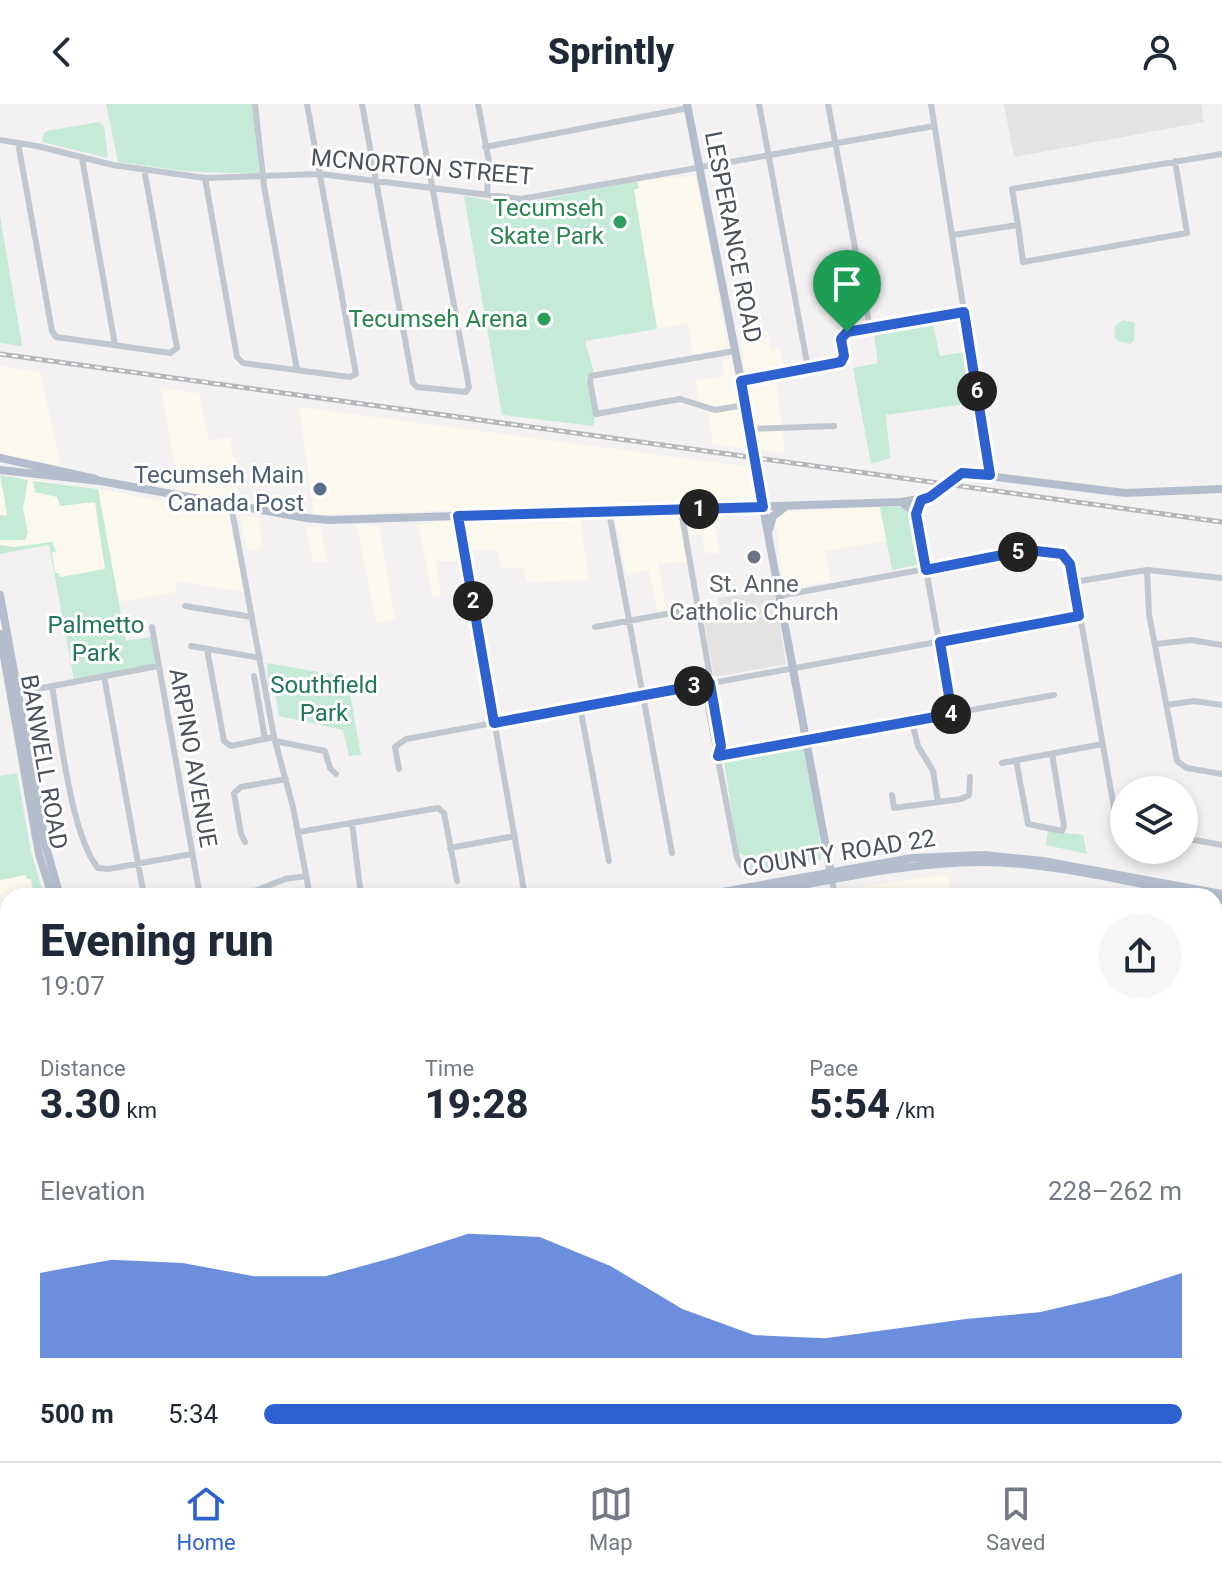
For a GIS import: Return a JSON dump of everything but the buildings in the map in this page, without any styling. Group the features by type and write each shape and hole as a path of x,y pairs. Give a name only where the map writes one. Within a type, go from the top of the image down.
{"main road":[{"name":"LESPERANCE ROAD","path":"688,106 832,876"},
{"path":"0,458 89,475 100,481"},
{"path":"0,470 100,481 330,520 901,502 930,497 962,473 1125,493 1222,489"},
{"path":"901,502 916,514"},
{"path":"768,535 773,516 780,509 791,506"},
{"name":"BANWELL ROAD","path":"0,595 37,846 50,888"},
{"name":"BANWELL ROAD","path":"0,634 58,888"},
{"name":"COUNTY ROAD 22","path":"780,888 912,858 983,855 1043,861 1189,888"},
{"name":"COUNTY ROAD 22","path":"753,888 921,865 986,862 1051,869 1160,888"}],"street":[{"path":"255,104 297,370"},
{"path":"205,178 237,357 243,363 350,377 356,374 307,104"},
{"path":"362,104 413,383 417,387 466,392 469,387 417,104"},
{"path":"478,104 489,162 487,194"},
{"path":"759,104 808,368"},
{"path":"828,104 870,328"},
{"path":"931,104 990,475"},
{"path":"485,147 688,106"},
{"name":"MCNORTON STREET","path":"0,140 82,158 205,178 320,174 531,198 934,126"},
{"path":"18,143 52,331 56,337 170,353 177,348 144,169"},
{"path":"1175,161 1187,233 1023,262 1012,189 1175,161 1222,154"},
{"path":"82,158 115,345"},
{"path":"953,235 1018,225"},
{"path":"741,381 841,362 844,356 841,339 847,332 964,312"},
{"path":"735,351 591,376 596,414 686,399 715,410 745,405"},
{"path":"750,429 834,426"},
{"path":"921,500 916,514 952,714"},
{"path":"231,505 275,739 299,832 308,888"},
{"path":"681,510 710,683 708,708 737,858 741,865"},
{"path":"609,512 672,853"},
{"path":"458,516 524,888"},
{"path":"779,596 1028,550 1062,554 1068,559 1074,582 1110,787"},
{"path":"1074,582 1147,570 1222,578"},
{"path":"1147,570 1148,605 1177,761 1187,768 1222,774"},
{"path":"185,606 252,617"},
{"path":"595,627 699,608"},
{"path":"399,769 395,747 406,739 1079,616"},
{"name":"ARPINO AVENUE","path":"152,627 198,888"},
{"path":"1156,644 1191,640 1222,645"},
{"path":"191,646 260,658"},
{"path":"207,649 224,741 231,746 275,739 325,751 330,768 336,774"},
{"path":"15,693 158,666"},
{"path":"104,676 142,888"},
{"path":"254,676 265,739"},
{"path":"52,686 76,815 92,861 98,868 108,869 192,854"},
{"path":"718,756 1054,695"},
{"path":"1167,705 1194,701 1222,705"},
{"path":"580,707 609,861"},
{"path":"912,722 918,746 933,771 938,802"},
{"path":"1002,763 1102,744"},
{"path":"1016,760 1028,824 1062,831 1052,754"},
{"path":"892,795 894,808 961,799 969,795 970,777"},
{"path":"245,842 234,793 241,787 286,779"},
{"path":"299,832 438,808 444,813 457,881"},
{"path":"352,823 360,888"},
{"path":"450,848 515,836"},
{"path":"1198,841 1222,845"},
{"path":"262,888 306,876"},
{"name":"LESPERANCE ROAD","path":"832,876 834,888"}],"shaded area":[{"path":"1004,104 1201,104 1204,122 1014,157"},
{"path":"696,177 727,344 726,348 693,355 688,323 657,329 634,189 637,181"},
{"path":"768,331 771,350 780,349 786,379 776,381 785,453 759,450 739,336"},
{"path":"731,358 747,449 713,444 707,406 699,402 696,380 724,377 722,361"},
{"path":"0,366 40,372 61,466 0,454"},
{"path":"161,388 199,393 209,441 230,437 238,484 236,502 179,490"},
{"path":"299,407 757,468 761,497 736,501 314,515"},
{"path":"0,475 98,489 229,514 244,592 176,581 177,592 118,602 112,570 55,581 49,545 0,554"},
{"path":"880,507 886,541 825,551 831,581 784,590 776,520 784,512"},
{"path":"713,514 720,553 705,553 702,535 690,535 686,515"},
{"path":"678,515 687,562 658,563 667,611 658,613 649,570 626,574 615,518"},
{"path":"240,516 259,518 260,550 247,550"},
{"path":"580,519 589,580 526,582 524,569 501,568 497,550 470,550 465,521"},
{"path":"455,521 461,561 435,561 441,597 433,597 418,524"},
{"path":"357,525 379,525 395,619 376,623"},
{"path":"306,526 321,527 327,562 312,559"},
{"path":"774,590 786,664 714,677 703,614 720,611 718,598"},
{"path":"32,871 35,888 0,888 0,876"},
{"path":"948,874 951,888 854,888"}],"green space":[{"path":"106,104 253,104 259,174 183,171 118,162"},
{"path":"98,122 104,126 108,158 42,142 47,131"},
{"path":"637,181 639,188 634,190 657,329 585,341 594,372 586,378 595,418 593,426 502,415 464,196 498,202 528,202"},
{"path":"0,216 21,339 22,346 0,343"},
{"path":"1123,320 1135,323 1134,340 1130,344 1114,337 1115,326"},
{"path":"933,325 940,356 964,352 972,403 886,415 890,458 871,464 853,368 878,363 874,335"},
{"path":"0,475 28,480 23,509 28,533 25,540 0,540 0,515 7,514"},
{"name":"Palmetto Park","path":"33,481 98,489 126,641 151,637 156,660 154,665 74,680 49,545 0,554 0,545 14,547 52,542 56,551 52,553 55,573 59,573 60,577 105,569 95,502 60,506 57,497 35,492"},
{"path":"880,507 908,507 918,565 892,570"},
{"name":"Southfield Park","path":"267,663 347,677 361,755 349,756 343,730 279,716 274,685 268,686"},
{"path":"804,747 821,860 751,872 749,859 738,852 724,762"},
{"path":"17,773 31,852 42,888 33,888 31,879 27,879 26,875 0,880 0,776"},
{"path":"1048,831 1083,835 1087,854 1046,845"}],"railway":[{"path":"0,354 1222,522"}],"place":[{"name":"Tecumseh Skate Park","path":"620,222"},
{"name":"Tecumseh Arena","path":"544,319"},
{"name":"Tecumseh Main Canada Post","path":"320,489"},
{"name":"St. Anne Catholic Church","path":"754,557"}],"route":[{"path":"964,312 990,475 962,473 930,497 921,500 916,514 926,570 1028,550 1062,554 1070,564 1079,616 940,642 952,714 912,722 718,756 721,746 710,683 494,723 458,516 763,507 741,381 841,362 844,356 841,339 847,332 964,312"}]}
